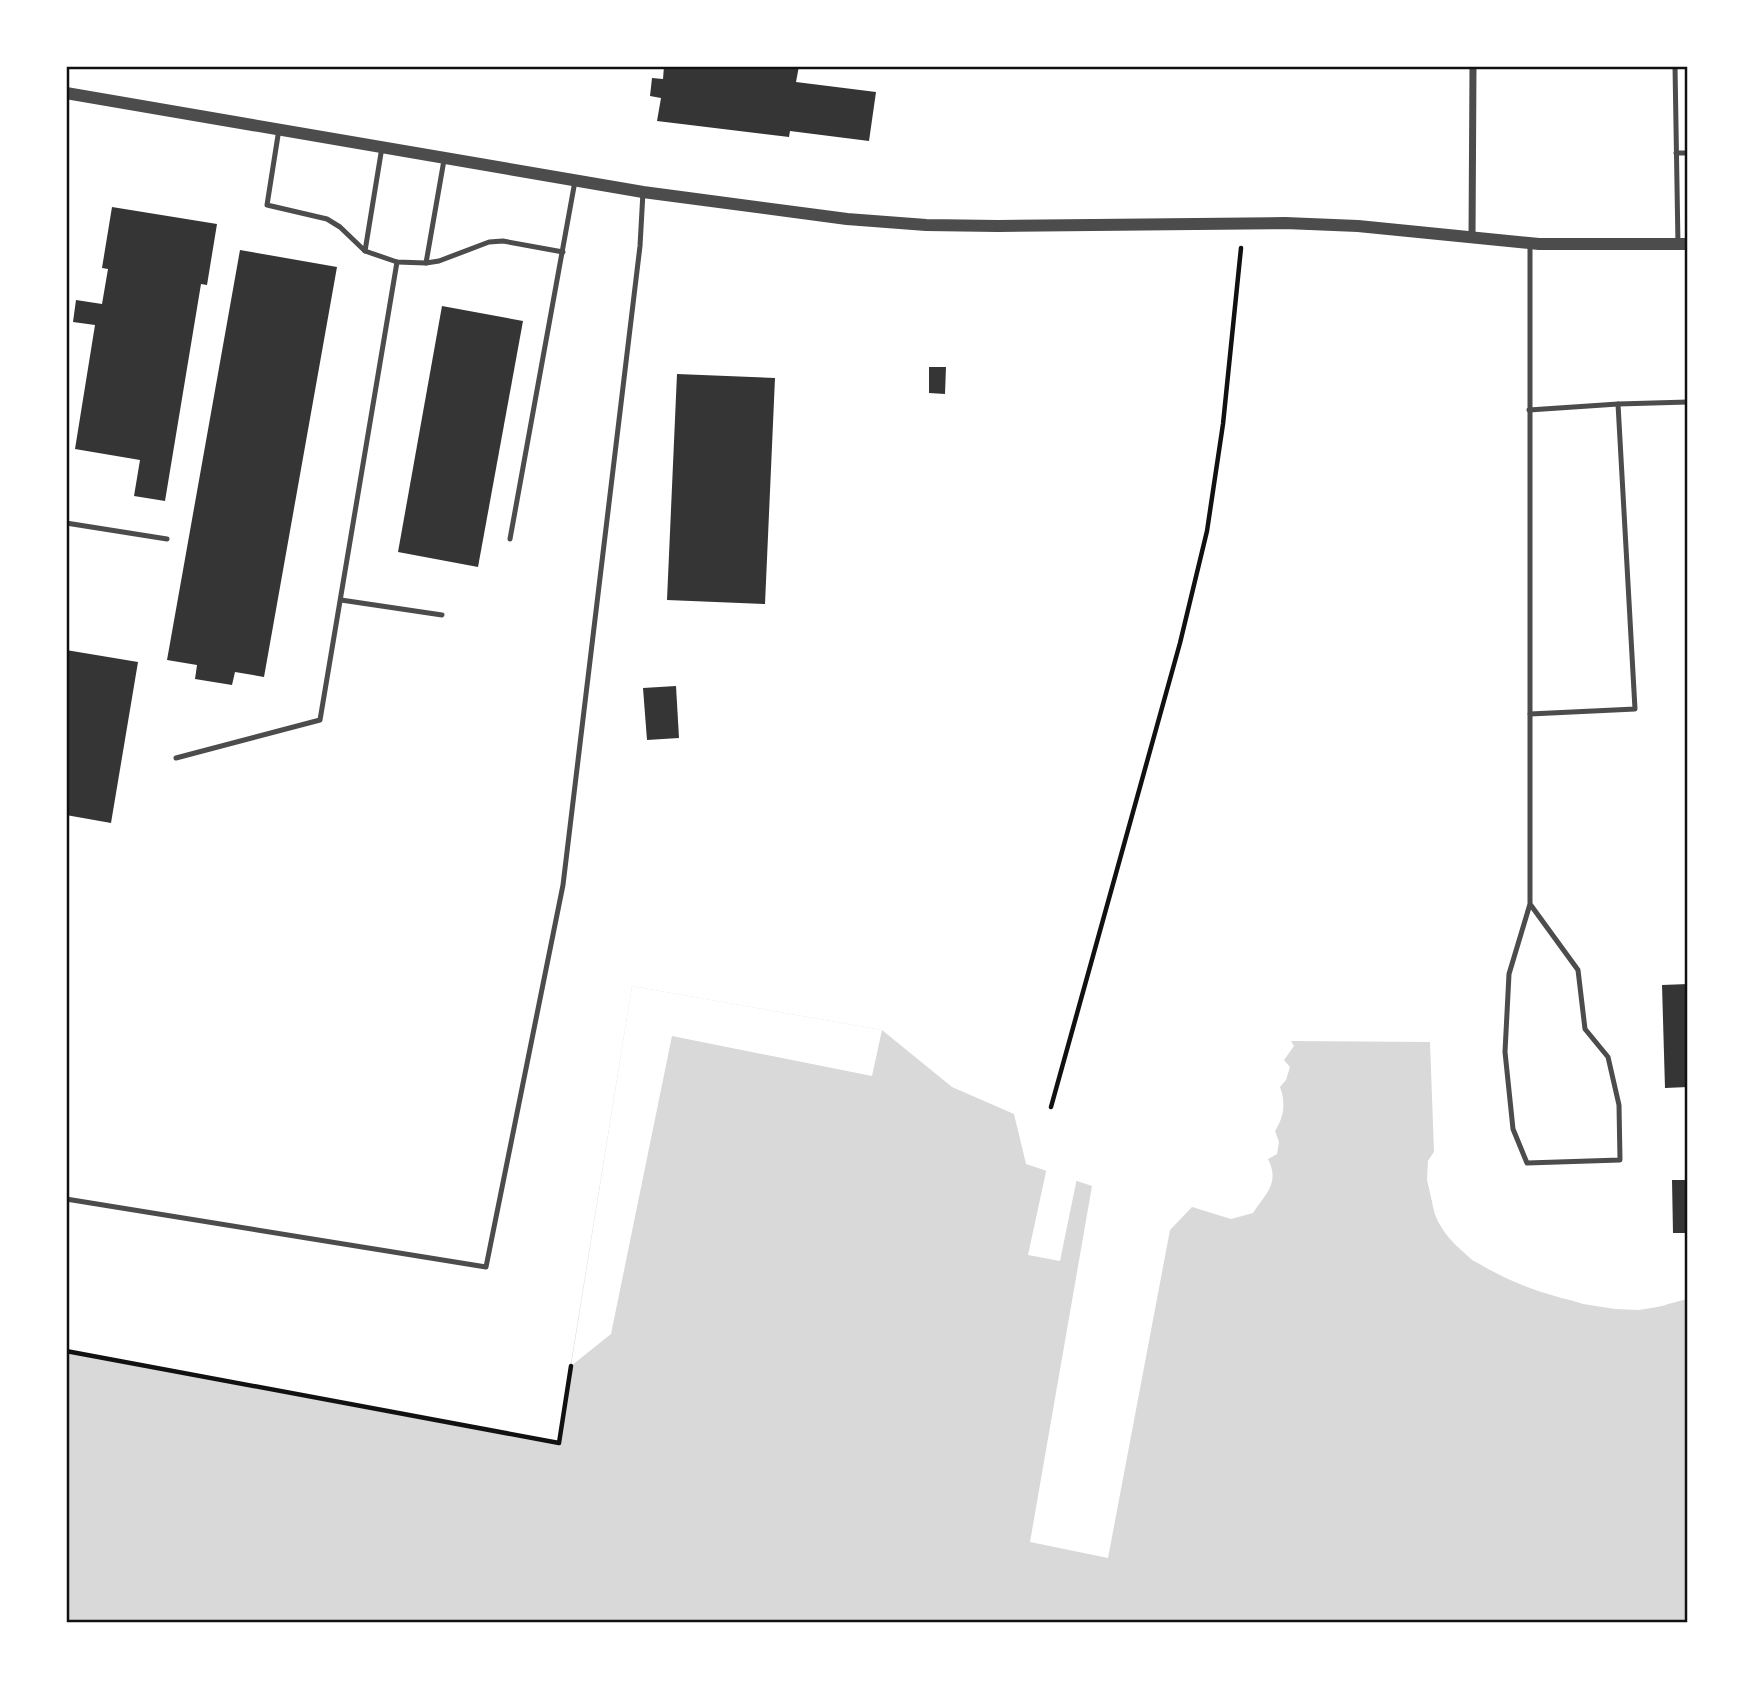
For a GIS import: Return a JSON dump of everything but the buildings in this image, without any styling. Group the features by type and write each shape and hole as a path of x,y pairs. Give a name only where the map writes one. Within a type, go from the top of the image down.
{"street":[{"path":"1472,238 1474,66"},
{"path":"66,93 643,192 803,214 913,224 998,226 1243,223 1358,226 1530,243 1598,246 1683,245"}],"lane":[{"path":"1675,66 1676,153 1683,245"},
{"path":"279,129 267,205 327,219 340,227 365,251 397,262 426,263 453,257 489,242 510,242 563,252"},
{"path":"365,251 382,147"},
{"path":"1676,153 1688,153"},
{"path":"426,263 445,158"},
{"path":"510,540 576,180"},
{"path":"66,1199 486,1267 563,885 640,246 643,192"},
{"path":"1530,243 1530,904 1509,974 1505,1052 1513,1129 1527,1163 1620,1160 1619,1105 1608,1058 1585,1029 1578,970 1530,904"},
{"path":"176,758 320,720 397,262"},
{"path":"1529,410 1688,402"},
{"path":"1530,714 1635,709 1618,404"},
{"path":"66,523 167,539"},
{"path":"341,600 442,615"}],"path":[{"path":"1051,1107 1180,643 1207,531 1223,424 1243,223"},
{"path":"66,1351 559,1443 571,1366"}],"shaded area":[{"path":"632,986 882,1030 952,1087 1014,1114 1026,1164 1092,1186 1030,1542 1108,1558 1170,1230 1192,1207 1231,1219 1253,1213 1267,1193 1273,1175 1268,1159 1277,1154 1279,1142 1275,1131 1283,1110 1280,1087 1286,1080 1290,1067 1284,1060 1294,1046 1291,1041 1430,1042 1434,1152 1428,1161 1432,1202 1435,1214 1448,1236 1467,1255 1522,1285 1582,1303 1641,1309 1687,1299 1687,1622 67,1622 66,1351 558,1443"}],"pier":[{"path":"632,986 882,1030 872,1076 672,1036 611,1334 571,1366"},
{"path":"1434,1152 1438,1152 1431,1162 1431,1180 1438,1213 1456,1240 1474,1257 1527,1282 1583,1300 1639,1306 1665,1301 1666,1305 1639,1310 1583,1304 1526,1285 1472,1260 1454,1243 1435,1214 1427,1180 1428,1161"},
{"path":"1047,1167 1077,1178 1060,1261 1028,1255"}]}
